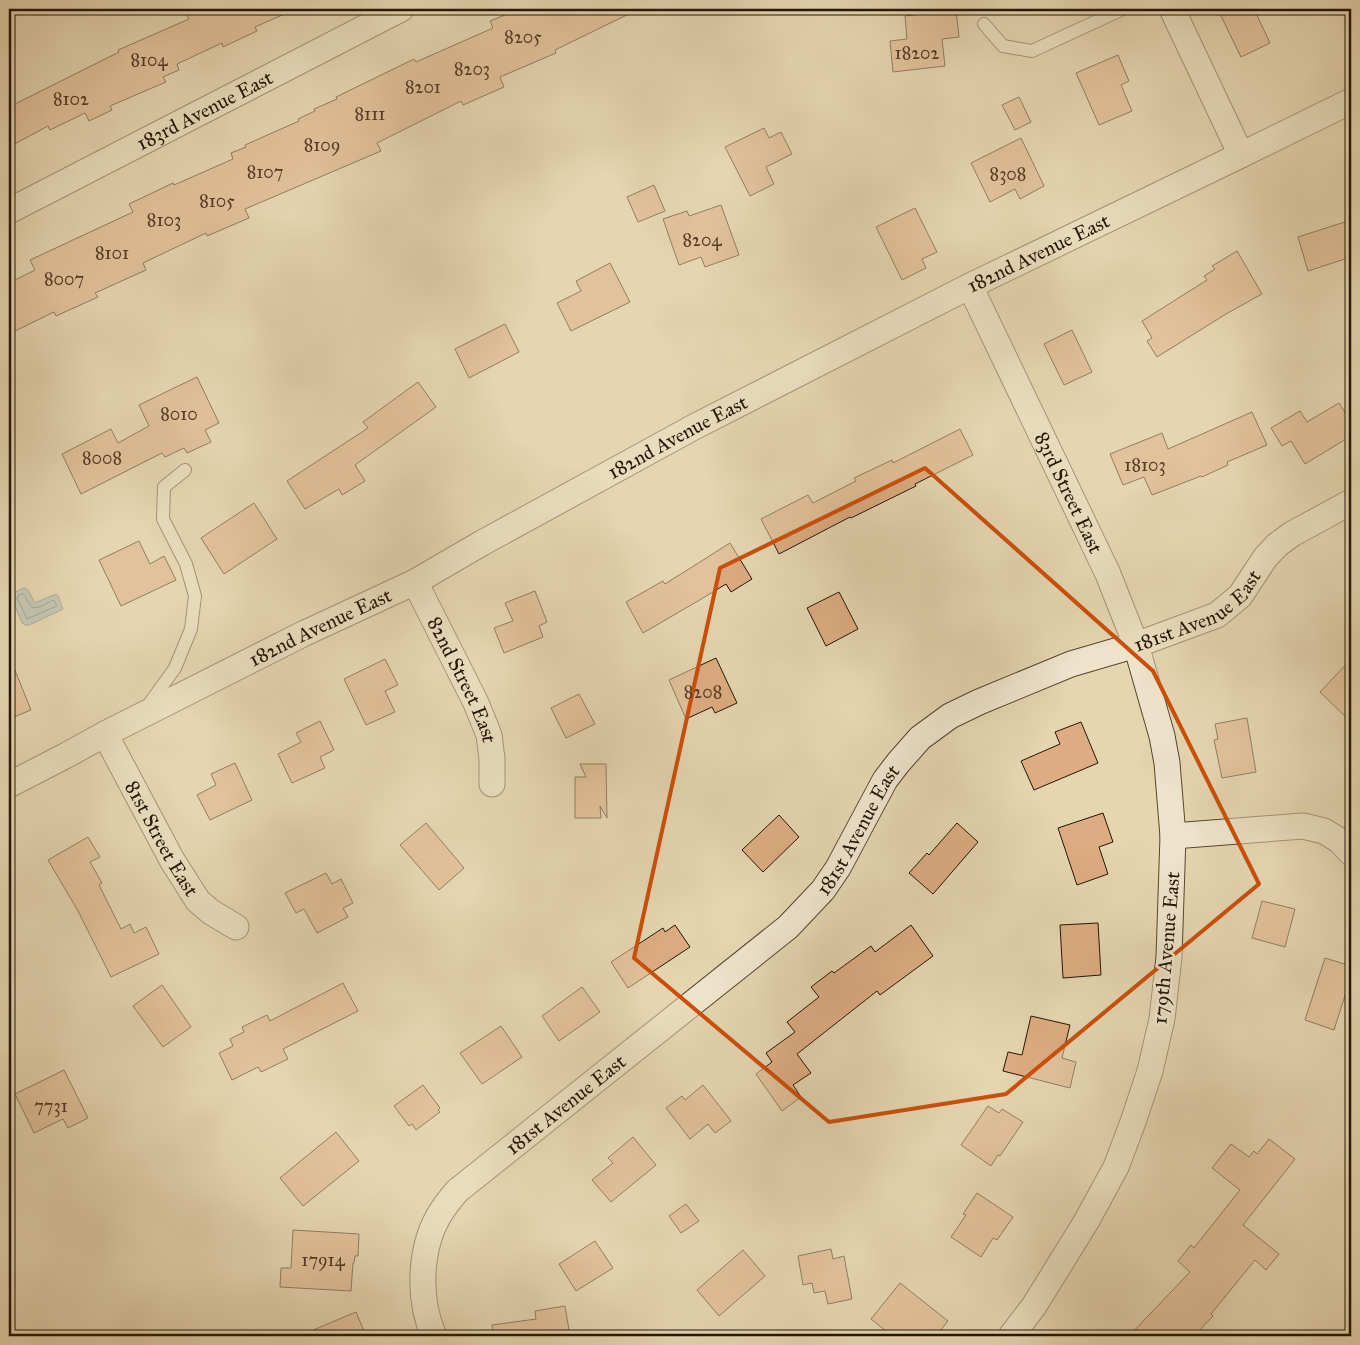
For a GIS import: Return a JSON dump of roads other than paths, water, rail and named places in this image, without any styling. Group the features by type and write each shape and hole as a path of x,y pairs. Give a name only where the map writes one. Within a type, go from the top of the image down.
{"street":[{"name":"183rd Avenue East","path":"9,211 401,9"},
{"path":"1172,9 1241,156"},
{"name":"182nd Avenue East","path":"9,785 105,734 303,634 415,582 482,543 694,427 970,286 1351,101"},
{"name":"83rd Street East","path":"970,286 1108,574 1136,645 1154,706"},
{"name":"181st Avenue East","path":"434,1336 426,1314 423,1296 425,1253 442,1210 457,1191 788,927 823,890 838,868 885,780 920,738 950,716 1071,664 1136,645 1217,615 1240,596 1265,558 1277,545 1292,534 1351,502"},
{"name":"82nd Street East","path":"415,582 476,703 489,735 492,759 492,784"},
{"name":"179th Avenue East","path":"1011,1336 1034,1306 1066,1256 1116,1167 1147,1079 1162,1018 1169,957 1174,836 1162,736 1154,706"},
{"name":"81st Street East","path":"105,734 172,860 198,901 211,912 236,927"},
{"path":"1174,836 1303,826 1324,831 1340,841 1351,853"}],"lane":[{"path":"984,24 1003,46 1032,51 1123,9"},
{"path":"141,716 174,668 191,628 195,596 193,588 186,564 163,519 164,487 184,470"}],"water":[{"path":"24,588 28,590 35,603 56,594 63,609 29,625 25,625 22,623 11,596 11,594"}]}
